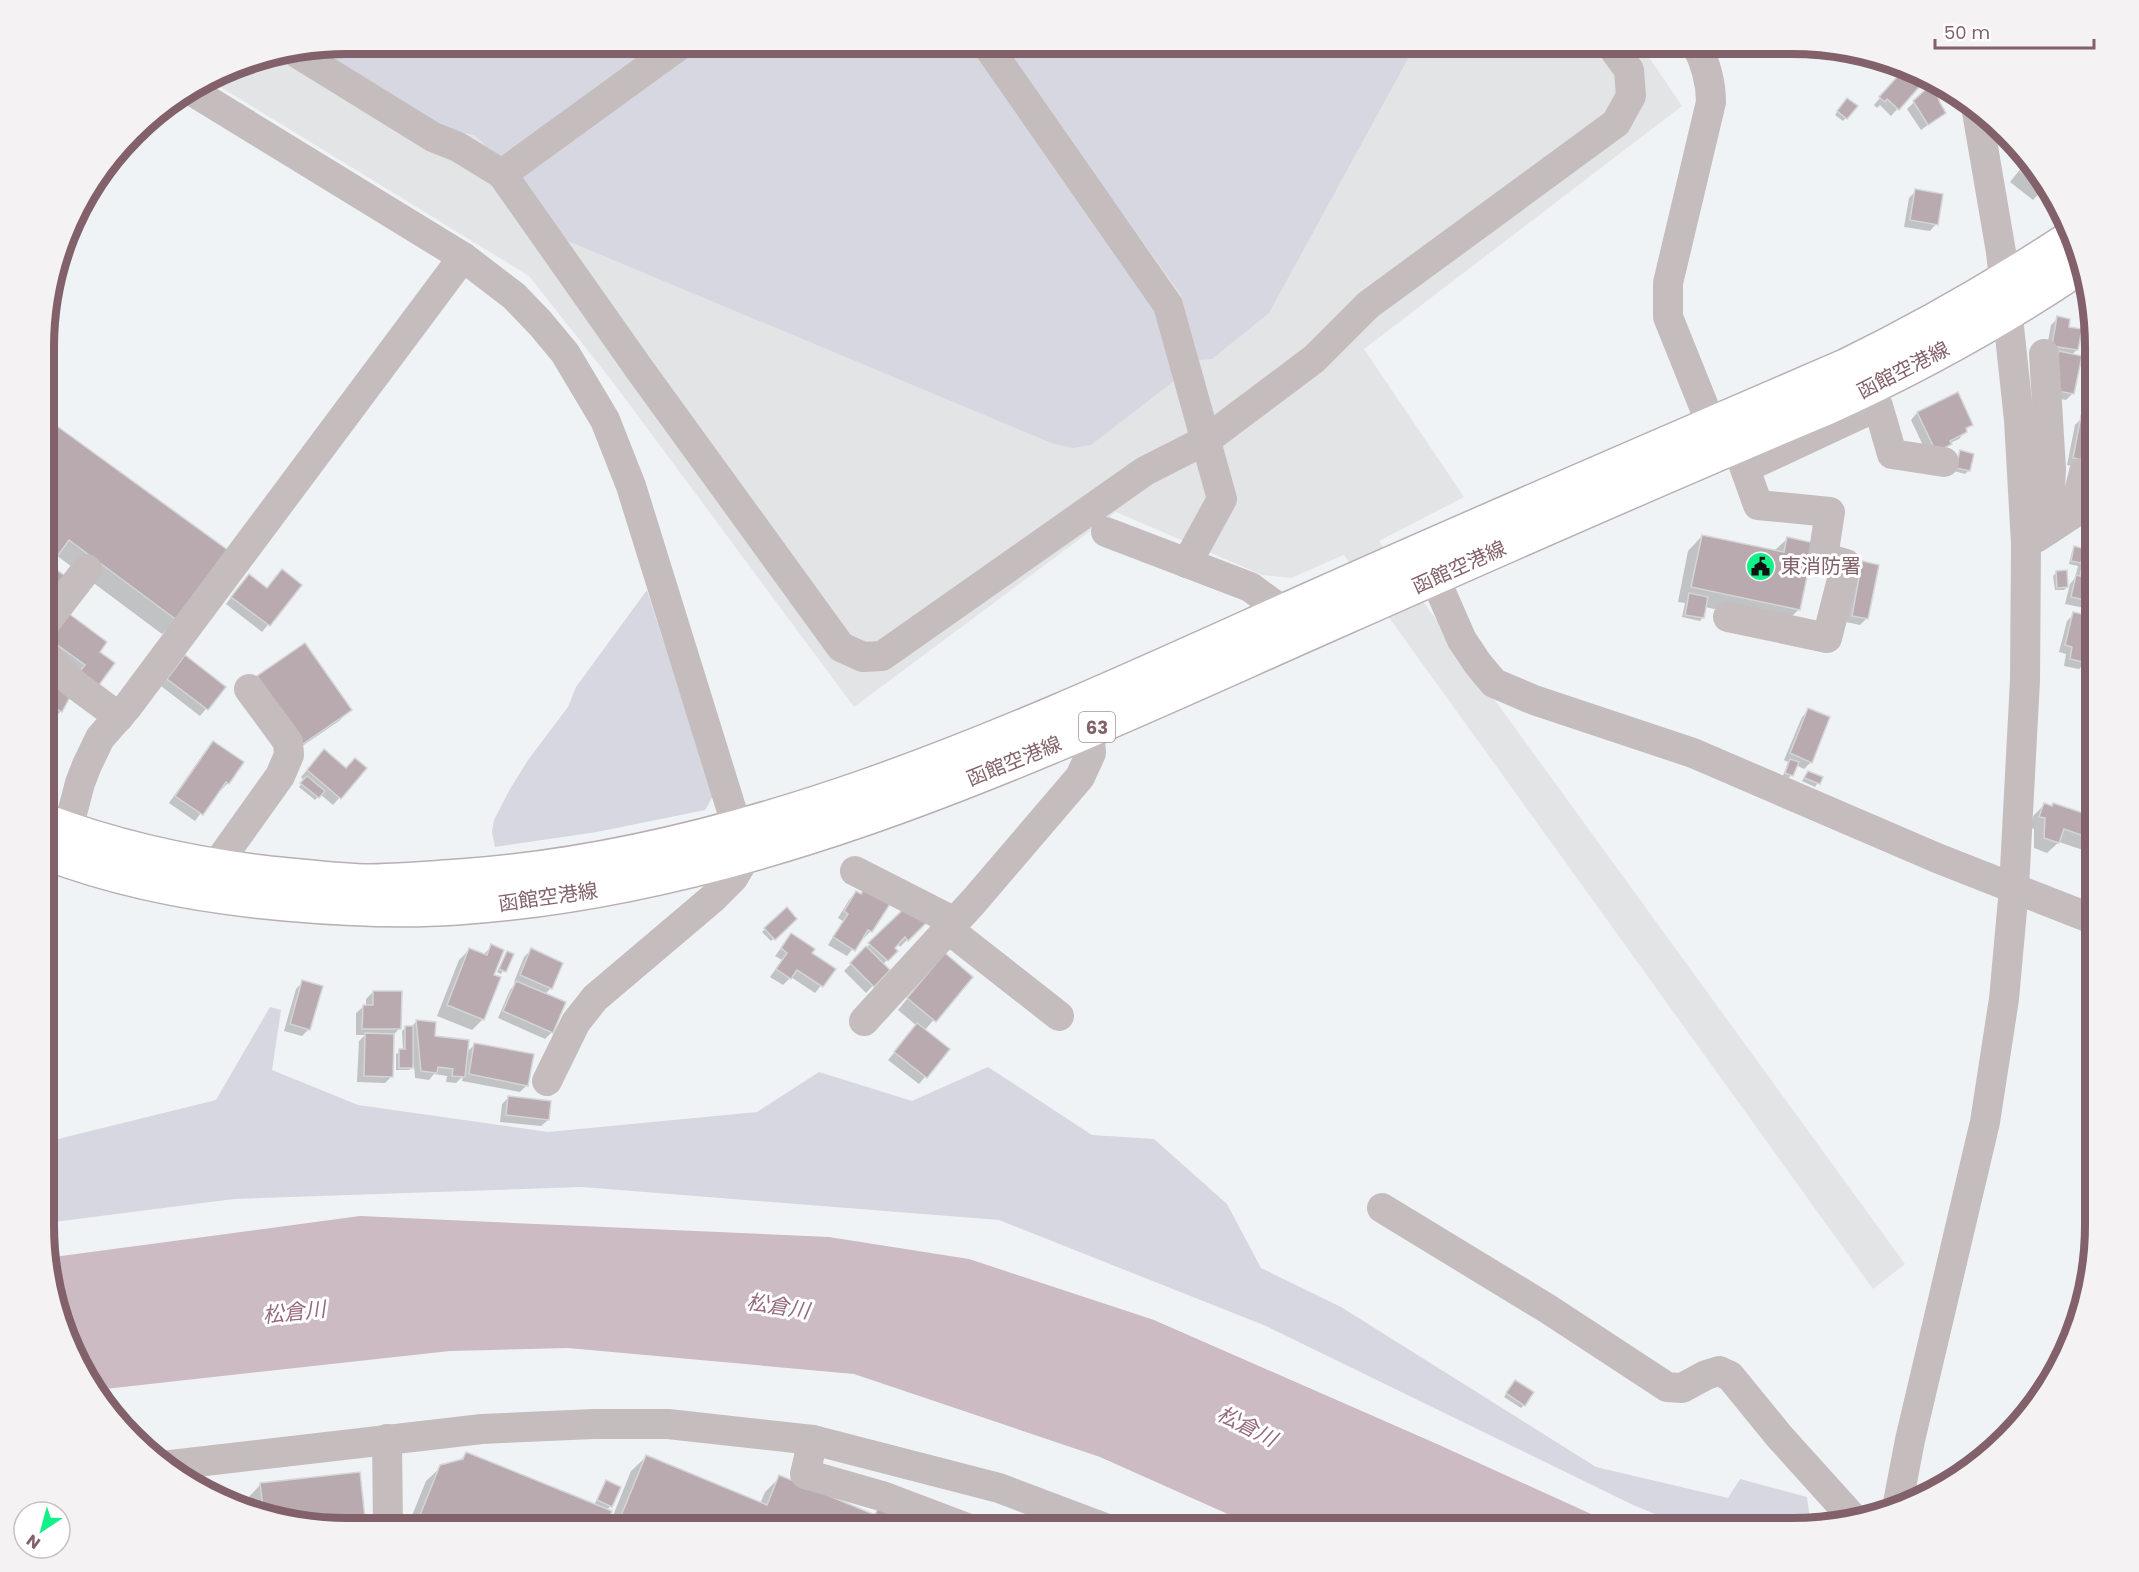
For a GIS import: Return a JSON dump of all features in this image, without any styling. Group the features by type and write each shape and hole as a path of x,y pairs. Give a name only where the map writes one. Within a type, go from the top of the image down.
{"main road":[{"name":"函館空港線","path":"1730,439 1845,366 1896,341 2005,280 2065,241"},
{"name":"函館空港線","path":"55,841 138,850 210,880 316,878 365,881 510,873 615,856 742,842 831,798 978,744 1085,715 1428,563 1730,439 1893,378 2008,314 2075,271"}],"street":[{"path":"502,174 667,54"},
{"path":"993,54 1168,304 1222,499 1194,551"},
{"path":"305,58 433,137 458,147 502,174 841,647 863,657 882,656 1145,471 1206,440 1314,359 1368,305 1616,123 1631,96 1629,70 1617,54"},
{"path":"1700,54 1711,86 1711,102 1668,283 1668,317 1673,333 1730,439 1758,506 1830,512 1823,557 1846,564 1827,638 1728,617"},
{"path":"198,94 463,257 514,296 565,353 605,420 634,495 742,842 733,878 713,898 595,998 576,1022 547,1081"},
{"path":"1979,122 2005,280 2019,420 2037,537"},
{"path":"55,841 100,738 119,717 463,257"},
{"path":"1899,1498 1910,1440 1984,1122 2004,999 2014,888 2025,680 2037,537 2051,469 2044,354"},
{"path":"1730,439 1878,406 1892,454 1944,462"},
{"path":"2037,537 2074,513 2084,472"},
{"path":"1106,532 1194,551 1250,587 1291,624"},
{"path":"1428,563 1462,640 1494,683 1534,700 1693,753 1937,858 2085,916"},
{"path":"54,611 87,568"},
{"path":"54,664 73,683 119,717"},
{"path":"210,880 279,776 289,755 288,742 249,689"},
{"path":"864,1021 952,926 1080,777 1090,753 1085,715"},
{"path":"855,872 952,926 1059,1016"},
{"path":"1382,1208 1548,1309 1667,1387 1682,1388 1719,1371 1730,1376 1848,1512"},
{"path":"178,1464 482,1429 594,1424 668,1424 813,1440 999,1488 1073,1518"},
{"path":"387,1439 388,1518"},
{"path":"813,1440 804,1474 885,1497 941,1518"}],"shaded area":[{"path":"347,54 1647,54 1682,106 1364,349 1464,497 1379,541 1905,1264 1873,1289 1344,555 1291,578 1262,575 1116,512 854,707 615,385 529,276 216,84 271,64 309,57"},
{"path":"646,54 500,161 475,135 456,131 400,105 319,56"},
{"path":"687,54 982,54 1158,302 1174,381 1091,445 1073,448 1054,444 551,234 512,175"},
{"path":"1008,54 1411,54 1269,313 1212,359 1199,360 1181,295"},
{"path":"647,590 713,796 705,810 597,832 495,847 492,832 494,820 510,789 528,760 568,707 576,687"},
{"path":"270,1007 281,1010 272,1070 358,1105 548,1132 757,1112 819,1072 912,1101 988,1067 1092,1135 1154,1139 1227,1204 1261,1268 1341,1307 1596,1467 1728,1498 1740,1479 1807,1497 1810,1517 1664,1518 1631,1504 1266,1326 999,1220 582,1187 234,1199 54,1222 54,1140 216,1100"}],"water":[{"name":"松倉川","path":"360,1216 829,1237 969,1259 1154,1320 1600,1518 1237,1518 1100,1457 854,1374 568,1348 450,1351 104,1389 76,1337 64,1301 56,1257"}],"building":[{"path":"1899,74 1922,84 1899,110 1887,99 1885,102 1879,97"},
{"path":"1928,87 1936,91 1946,113 1928,125 1913,101"},
{"path":"1847,98 1858,106 1847,119 1837,111"},
{"path":"2023,167 2034,182 2020,171"},
{"path":"1915,189 1943,194 1938,225 1910,220"},
{"path":"2057,316 2070,319 2069,327 2082,329 2078,350 2052,346"},
{"path":"2059,351 2082,356 2074,394 2051,390"},
{"path":"1958,392 1973,425 1966,428 1967,432 1950,441 1952,444 1936,452 1917,412"},
{"path":"2081,416 2085,417 2085,460 2073,458"},
{"path":"54,424 229,551 178,621 69,540 56,558 54,556"},
{"path":"1960,450 1974,454 1970,471 1956,468"},
{"path":"1702,535 1784,552 1787,537 1814,543 1800,610 1691,587"},
{"path":"2074,546 2085,549 2081,563 2071,561"},
{"path":"2085,556 2085,600 2071,597 2076,575 2080,576"},
{"path":"1862,561 1879,565 1868,619 1852,616"},
{"path":"54,568 69,579 54,599"},
{"path":"282,569 302,585 270,626 231,597 249,574 267,588"},
{"path":"2067,570 2068,587 2057,588 2056,571"},
{"path":"1689,593 1708,597 1704,618 1685,615"},
{"path":"2073,612 2085,615 2085,663 2070,659 2072,647 2065,645"},
{"path":"68,613 107,642 100,652 115,663 96,689 77,675 85,665 54,643 54,632"},
{"path":"305,643 352,710 303,744 257,676"},
{"path":"185,655 226,687 208,710 167,679"},
{"path":"54,687 71,695 62,712 54,708"},
{"path":"1808,708 1830,717 1812,763 1790,753"},
{"path":"213,741 244,762 229,784 226,782 203,815 175,796"},
{"path":"324,749 346,768 355,758 367,768 341,799 307,770"},
{"path":"1790,759 1799,762 1793,776 1785,773"},
{"path":"1808,771 1823,777 1820,784 1804,778"},
{"path":"307,776 325,791 319,798 300,783"},
{"path":"2044,803 2052,806 2053,803 2085,814 2085,836 2064,829 2059,843 2044,838 2045,818 2039,817"},
{"path":"865,888 890,904 872,932 868,930 855,951 833,937 848,914 844,911 856,891 861,894"},
{"path":"908,905 926,923 908,941 905,937 895,948 898,951 888,961 868,943"},
{"path":"787,907 797,919 775,940 764,928"},
{"path":"791,933 815,949 812,953 836,969 823,987 797,970 791,979 776,969 787,953 781,948"},
{"path":"491,944 504,950 494,975 501,977 484,1020 447,1005 469,948 487,955"},
{"path":"866,946 890,970 874,987 850,963"},
{"path":"531,948 563,963 552,989 520,975"},
{"path":"507,951 514,954 506,972 499,969"},
{"path":"945,953 973,977 936,1022 907,998"},
{"path":"302,980 323,986 310,1030 290,1024"},
{"path":"516,981 566,1002 553,1033 503,1011"},
{"path":"373,991 402,991 401,1029 362,1029 363,1005 373,1005"},
{"path":"416,1020 436,1022 435,1036 469,1040 465,1077 452,1076 453,1069 438,1067 437,1073 421,1071"},
{"path":"917,1023 950,1049 927,1078 894,1052"},
{"path":"405,1026 413,1026 413,1068 399,1068 399,1049 405,1049"},
{"path":"365,1033 394,1034 393,1077 364,1076"},
{"path":"474,1043 534,1054 528,1086 469,1074"},
{"path":"508,1096 551,1101 549,1120 506,1115"},
{"path":"1515,1380 1534,1392 1525,1406 1506,1393"},
{"path":"466,1452 612,1511 609,1518 419,1518 440,1465 463,1459"},
{"path":"646,1455 767,1505 779,1475 875,1515 878,1508 901,1518 620,1518"},
{"path":"360,1472 365,1518 309,1515 263,1505 260,1483"},
{"path":"606,1480 621,1487 612,1507 597,1500"}],"place":[{"name":"東消防署","path":"1760,566"}]}
